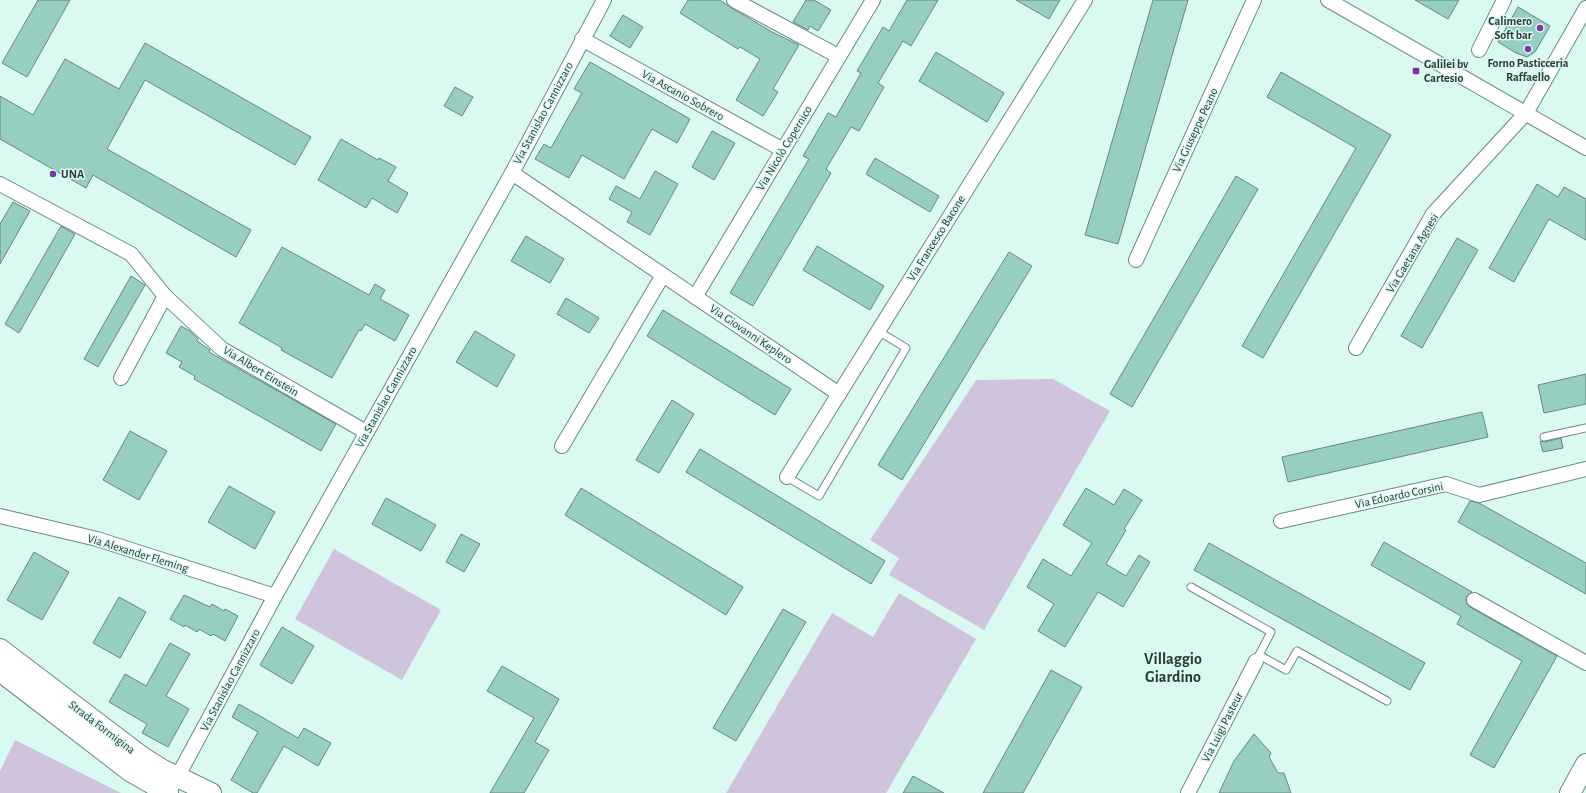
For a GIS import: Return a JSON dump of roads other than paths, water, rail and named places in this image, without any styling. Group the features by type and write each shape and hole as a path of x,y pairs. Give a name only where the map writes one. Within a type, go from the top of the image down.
{"street":[{"name":"Via Stanislao Cannizzaro","path":"171,788 275,596 512,173 604,0"},
{"path":"734,0 838,56"},
{"name":"Via Nicolò Copernico","path":"695,297 838,56 873,0"},
{"name":"Via Francesco Bacone","path":"787,477 1085,0"},
{"name":"Via Giuseppe Peano","path":"1136,260 1254,0"},
{"path":"1328,0 1586,148"},
{"path":"1479,50 1504,0"},
{"name":"Via Gaetana Agnesi","path":"1356,348 1433,214 1526,113 1586,8"},
{"name":"Via Ascanio Sobrero","path":"582,39 783,150"},
{"name":"Via Giovanni Keplero","path":"512,173 839,394"},
{"name":"Via Albert Einstein","path":"0,184 131,254 165,296 222,349 366,432"},
{"path":"562,446 663,275"},
{"path":"120,378 165,296"},
{"name":"Via Edoardo Corsini","path":"1281,521 1446,484 1479,495 1586,469"},
{"name":"Via Alexander Fleming","path":"0,516 97,539 275,596"},
{"path":"1474,600 1586,663"},
{"name":"Strada Formigina","path":"0,649 142,757 171,788"},
{"name":"Via Luigi Pasteur","path":"1188,793 1257,658"},
{"name":"Strada Formigina","path":"0,671 130,771 171,788 211,793"},
{"path":"1570,793 1586,764"}],"lane":[{"path":"787,477 819,496 906,348 878,331"},
{"path":"1544,436 1586,428"},
{"path":"1191,587 1271,632 1257,658 1286,670 1297,651 1387,701"}],"place":[{"name":"Calimero Soft bar","path":"1540,28"},
{"name":"Forno Pasticceria Raffaello","path":"1528,49"},
{"name":"Galilei bv Cartesio","path":"1416,71"},
{"name":"UNA","path":"53,174"}],"district":[{"name":"Villaggio Giardino","path":"1173,667"}]}
